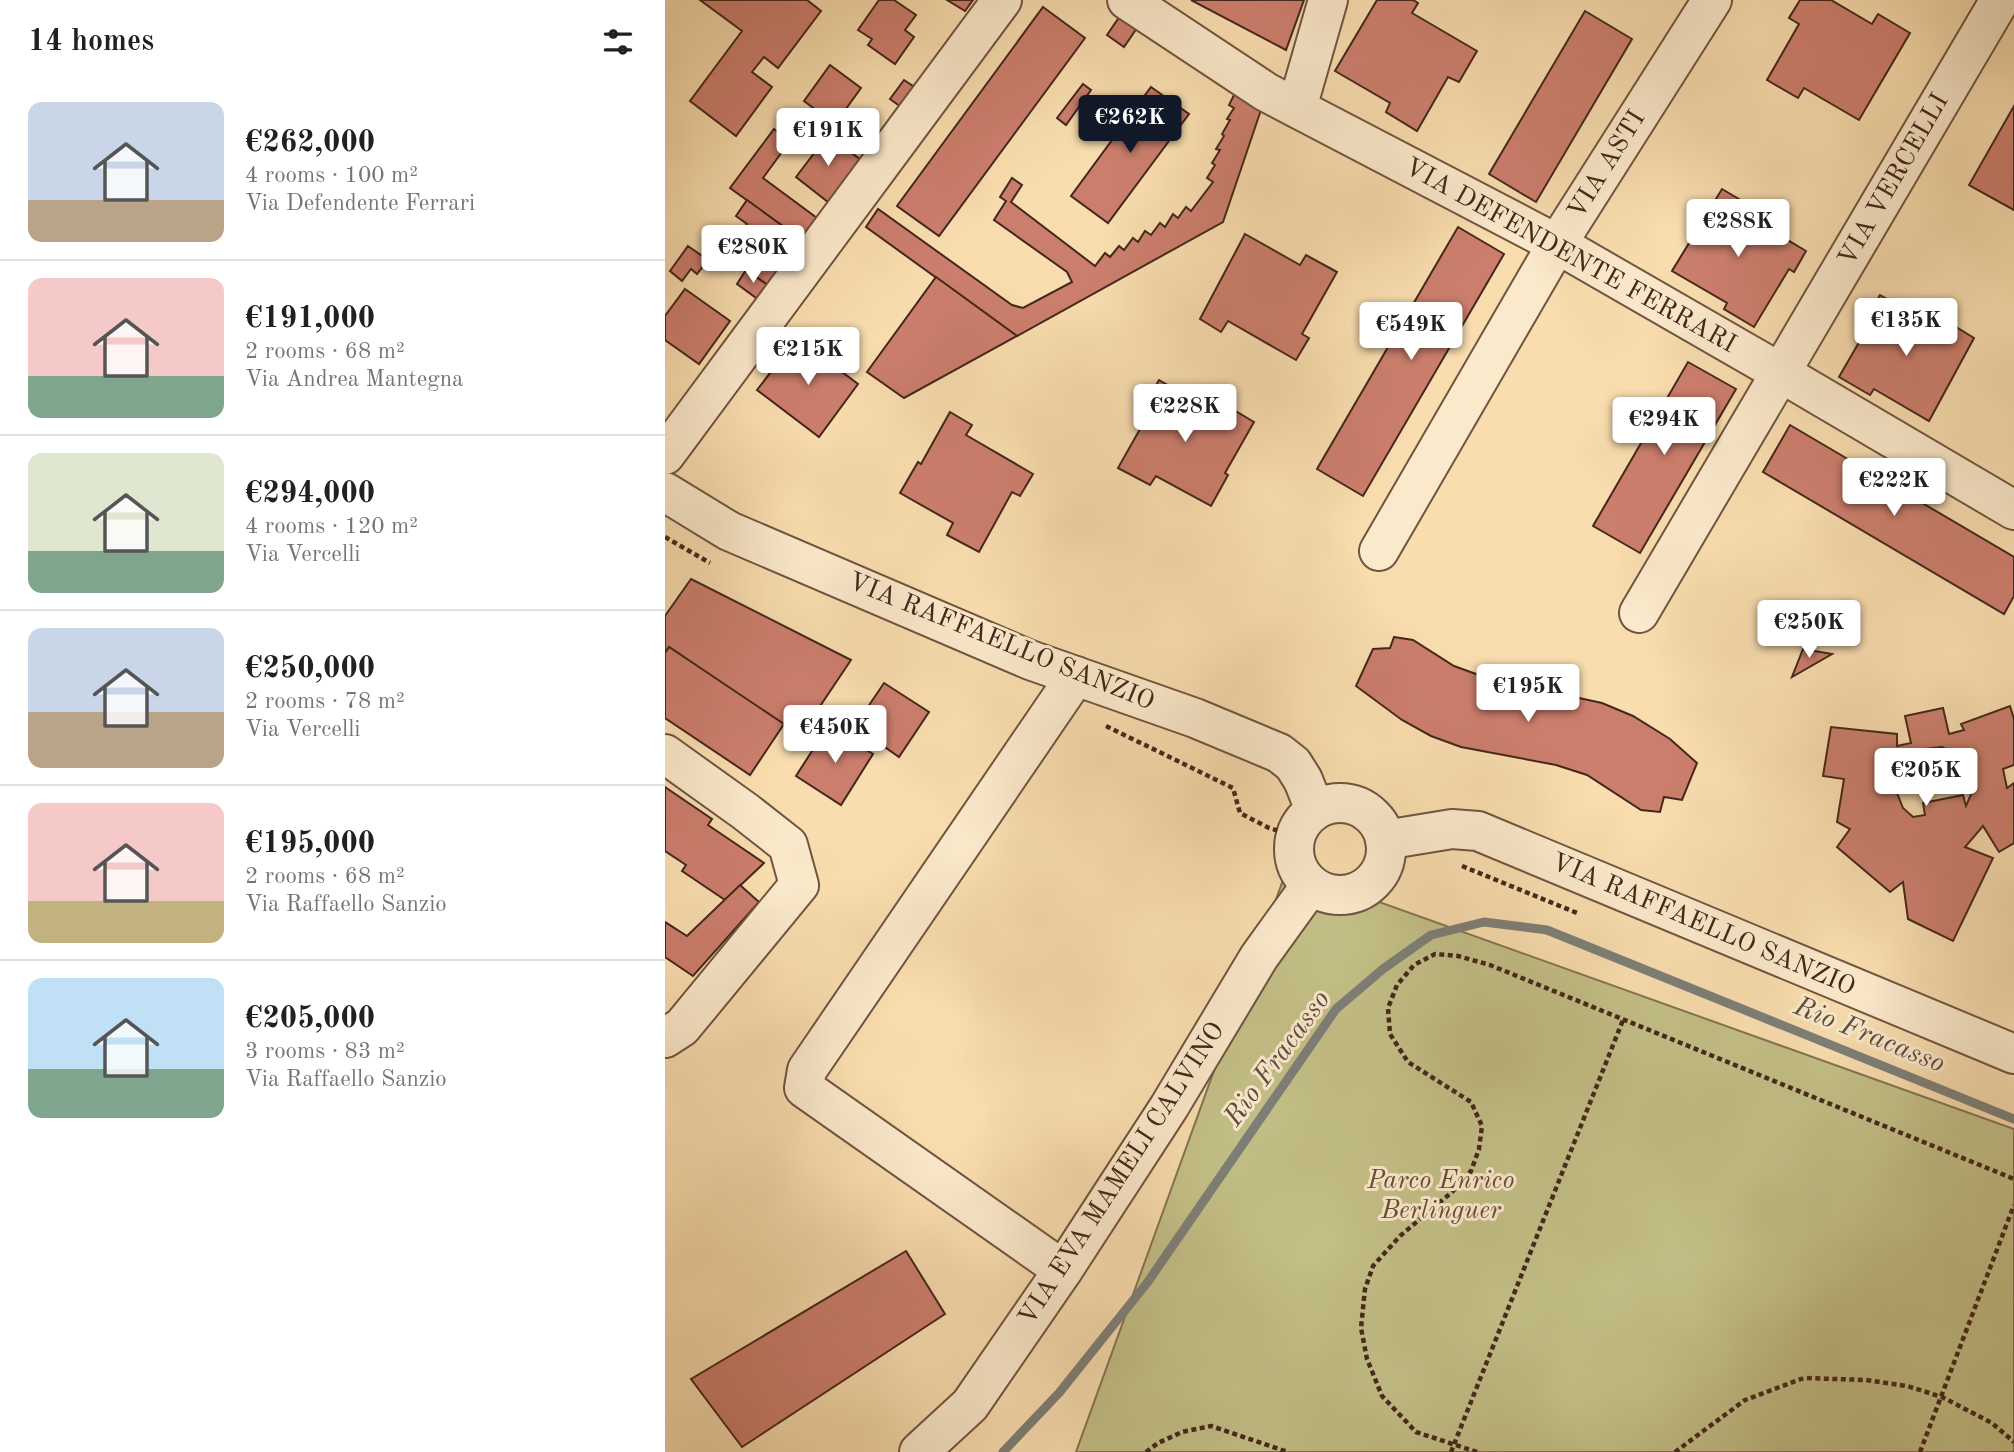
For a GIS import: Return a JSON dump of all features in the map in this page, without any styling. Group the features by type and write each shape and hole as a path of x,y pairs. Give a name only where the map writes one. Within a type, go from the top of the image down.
{"street":[{"path":"665,455 1002,0"},
{"name":"VIA DEFENDENTE FERRARI","path":"1128,0 1266,92 1557,244 2014,510"},
{"path":"1297,108 1328,0"},
{"name":"VIA ASTI","path":"1379,551 1557,244 1711,0"},
{"name":"VIA VERCELLI","path":"1639,613 2000,0"},
{"name":"VIA RAFFAELLO SANZIO","path":"665,492 729,531 1030,660 1206,722 1279,752 1293,764 1303,780 1315,810"},
{"path":"1063,1270 804,1088 807,1070 1076,676"},
{"path":"665,754 788,845 799,885 682,1027 665,1038"},
{"path":"1343,803 1370,814 1380,826 1385,840 1386,853 1375,879 1351,894 1337,895 1311,885 1301,874 1295,861 1294,847 1300,826 1315,810 1329,804 1343,803"},
{"name":"VIA RAFFAELLO SANZIO","path":"1385,840 1452,829 1478,831 2014,1054"},
{"name":"VIA EVA MAMELI CALVINO","path":"919,1452 970,1405 1063,1270 1169,1107 1259,957 1311,885"}],"path":[{"path":"1477,1452 1416,1432 1381,1396 1367,1359 1361,1328 1365,1289 1373,1266 1400,1236 1452,1192 1471,1171 1479,1149 1482,1126 1471,1102 1408,1062 1390,1034 1388,1008 1397,985 1414,964 1435,954 1458,956 1490,965 2014,1179"},
{"path":"1451,1452 1623,1020"},
{"path":"1920,1452 2014,1205"},
{"path":"1675,1452 1745,1400 1804,1378 1866,1380 1907,1386 1942,1397 1992,1423 2014,1442"},
{"path":"1146,1452 1157,1443 1182,1432 1211,1426 1288,1452"}],"green space":[{"name":"Parco Enrico Berlinguer","path":"1287,869 2014,1129 2014,1452 1076,1452"}],"building":[{"path":"700,0 807,0 821,11 778,68 764,57 752,72 772,87 736,136 690,101 742,31"},
{"path":"879,0 894,0 916,15 905,30 914,37 895,64 868,45 872,39 858,30"},
{"path":"947,0 973,0 965,11"},
{"path":"1191,0 1304,0 1286,50"},
{"path":"1377,0 1413,0 1418,3 1412,13 1477,51 1459,82 1448,77 1417,131 1386,112 1390,103 1335,71"},
{"path":"1800,0 1831,0 1872,24 1878,14 1910,33 1859,120 1804,88 1798,98 1767,80 1799,24 1789,18"},
{"path":"1043,7 1085,38 939,236 897,206"},
{"path":"1585,11 1632,39 1536,202 1489,174"},
{"path":"1120,16 1137,28 1124,47 1107,35"},
{"path":"830,65 861,88 835,124 804,101"},
{"path":"904,80 916,88 901,107 890,99"},
{"path":"1083,84 1091,90 1066,125 1057,118"},
{"path":"1151,87 1189,114 1108,223 1071,196"},
{"path":"1237,89 1263,104 1223,222 1017,336 866,227 878,209 1012,305 1023,308 1072,282 1067,272 994,220 1006,201 1000,197 1012,178 1022,185 1011,202 1095,266 1105,253 1110,257 1119,246 1124,250 1133,238 1138,242 1145,231 1151,235 1160,223 1165,227 1173,214 1178,218 1186,207 1191,211 1213,182 1207,178 1215,165 1212,163 1220,150 1216,149 1230,120 1227,119 1234,108 1229,105"},
{"path":"2014,106 2014,210 1969,185"},
{"path":"774,129 790,141 763,178 817,218 802,240 730,188"},
{"path":"828,135 861,160 828,202 796,177"},
{"path":"1722,189 1744,202 1739,211 1806,251 1794,272 1789,269 1754,327 1724,309 1727,303 1672,271"},
{"path":"747,200 802,240 769,286 724,254 747,224 736,216"},
{"path":"1458,227 1504,254 1363,496 1317,469"},
{"path":"1245,234 1300,265 1306,255 1337,272 1302,334 1309,338 1296,360 1228,321 1221,332 1200,319"},
{"path":"688,246 708,260 697,274 691,269 682,281 670,271"},
{"path":"746,270 769,286 759,300 737,284"},
{"path":"936,277 1017,336 904,398 867,372"},
{"path":"685,289 730,321 699,364 665,340 665,316"},
{"path":"1880,295 1948,333 1953,325 1974,338 1929,421 1874,389 1870,395 1839,377 1873,318 1868,315"},
{"path":"797,338 858,384 819,437 757,390"},
{"path":"1688,362 1736,389 1640,553 1593,526"},
{"path":"1159,380 1227,419 1232,409 1254,422 1225,473 1228,475 1211,506 1156,476 1150,485 1118,468 1153,406 1146,402"},
{"path":"950,412 972,425 966,435 1033,474 1020,496 1012,492 979,552 947,535 953,523 900,493 918,462 921,464"},
{"path":"1790,425 2014,557 2014,596 2004,614 1763,472"},
{"path":"691,579 851,660 800,736 669,647 665,653 665,616"},
{"path":"1394,637 1413,640 1454,666 1487,678 1602,703 1633,716 1670,739 1697,763 1682,800 1664,797 1660,812 1641,810 1587,775 1556,765 1461,747 1431,736 1402,720 1356,686 1373,649 1390,648"},
{"path":"669,647 784,724 750,775 665,718 665,653"},
{"path":"1803,649 1832,654 1792,677"},
{"path":"884,683 929,712 899,757 855,726"},
{"path":"2010,706 2014,719 2014,765 2003,769 2007,788 2014,783 2014,843 1999,852 1983,826 1965,847 1993,858 1953,941 1908,919 1903,882 1890,892 1837,847 1850,829 1837,822 1844,779 1823,776 1831,727 1897,734 1897,746 1911,743 1905,716 1943,708 1949,734 1964,730 1961,724","holes":["1942,747 1965,763 1971,777 1972,792 1966,806 1963,795 1923,803 1925,815 1913,817 1903,808 1897,793 1897,778 1904,764 1913,754 1925,749"]},
{"path":"828,726 873,754 841,805 796,776"},
{"path":"665,787 712,819 708,825 764,863 725,900 682,871 686,865 665,851"},
{"path":"740,885 759,902 693,976 665,957 665,922 687,936"},
{"path":"906,1251 945,1314 742,1447 691,1379"}],"waterway":[{"name":"Rio Fracasso","path":"1003,1452 1059,1393 1147,1283 1336,1009 1383,969 1431,935 1484,922 1547,930 2014,1119"}]}
